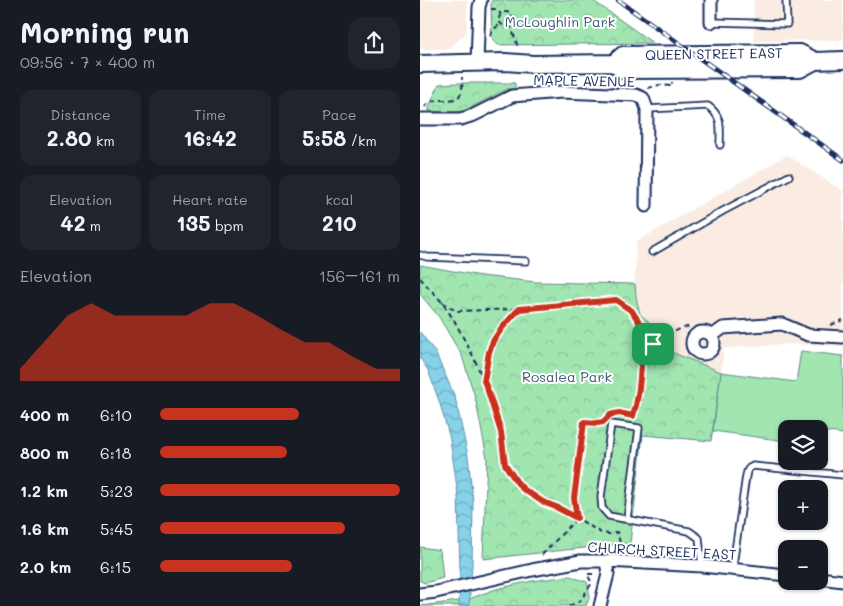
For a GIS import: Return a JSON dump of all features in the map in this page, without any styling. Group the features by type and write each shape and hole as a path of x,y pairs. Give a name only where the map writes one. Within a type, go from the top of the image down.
{"main road":[{"name":"QUEEN STREET EAST","path":"420,64 505,62 533,64 614,63 623,55 800,53 815,61 843,60"}],"street":[{"path":"478,63 478,26 481,0"},
{"path":"711,0 711,22"},
{"name":"MAPLE AVENUE","path":"420,119 461,120 512,96 561,92 636,95 643,98 647,109"},
{"path":"646,206 647,109"},
{"path":"712,336 723,328 782,324 808,335 843,337"},
{"name":"CHURCH STREET EAST","path":"420,594 582,561 702,566 778,574"},
{"path":"600,606 608,574 606,561"},
{"path":"828,579 843,581"}],"lane":[{"path":"711,22 787,24 786,0"},
{"path":"647,109 708,106 720,120 720,145"},
{"path":"652,252 789,176"},
{"path":"420,255 427,257 526,261"},
{"path":"627,519 639,428 612,424 600,497 602,508 609,516 689,531 699,538 702,566"},
{"path":"733,569 747,470 750,467 843,475"}],"path":[{"path":"501,22 501,14 507,12 511,14 513,18 510,24 518,47"},
{"path":"501,22 504,25 510,24"},
{"path":"488,40 493,30 501,22"},
{"path":"425,108 432,101 455,99 462,90 462,80"},
{"path":"420,278 441,301 454,320 474,358 488,391 501,432 505,464 516,481 523,489 543,502 577,518 601,533 610,534 617,532 621,546"},
{"path":"441,301 456,311 519,309 616,300 632,311 653,344"},
{"path":"484,381 493,341 519,309"},
{"path":"577,518 574,498 584,422 603,422 610,415 619,413 633,416 640,385 642,352 655,342 680,329 691,326"},
{"path":"542,555 577,518"},
{"path":"569,606 580,601 592,583 587,574"}],"shaded area":[{"path":"420,0 468,0 467,32 449,49 420,49"},
{"path":"754,0 843,0 843,40 754,41"},
{"path":"787,155 843,191 843,346 794,344 724,348 721,372 666,350 648,321 640,314 635,284 636,242"}],"green space":[{"name":"McLoughlin Park","path":"492,0 592,0 653,43 498,45 492,38"},
{"path":"515,83 515,89 507,89 464,111 429,111 439,84"},
{"name":"Rosalea Park","path":"420,265 481,276 536,282 635,284 640,314 648,321 666,350 721,372 711,441 643,435 630,543 483,559 487,458 475,397 462,356 439,317 420,294"},
{"path":"801,351 843,356 843,434 828,432 828,420 778,420 778,440 713,431 721,372 796,382"},
{"path":"420,547 440,550 443,578 425,583 420,581"},
{"path":"570,576 587,582 590,596 586,606 421,606 466,600 496,589 532,581"}],"water":[{"path":"420,332 435,352 455,397 468,456 473,502 469,606 459,606 458,495 450,439 428,370 420,358"}],"railway":[{"path":"618,0 843,160"}],"route":[{"path":"616,300 632,311 653,344 642,352 640,385 633,416 619,413 610,415 603,422 584,422 574,498 577,518 543,502 523,489 505,464 501,432 484,381 493,341 519,309 616,300"}]}
